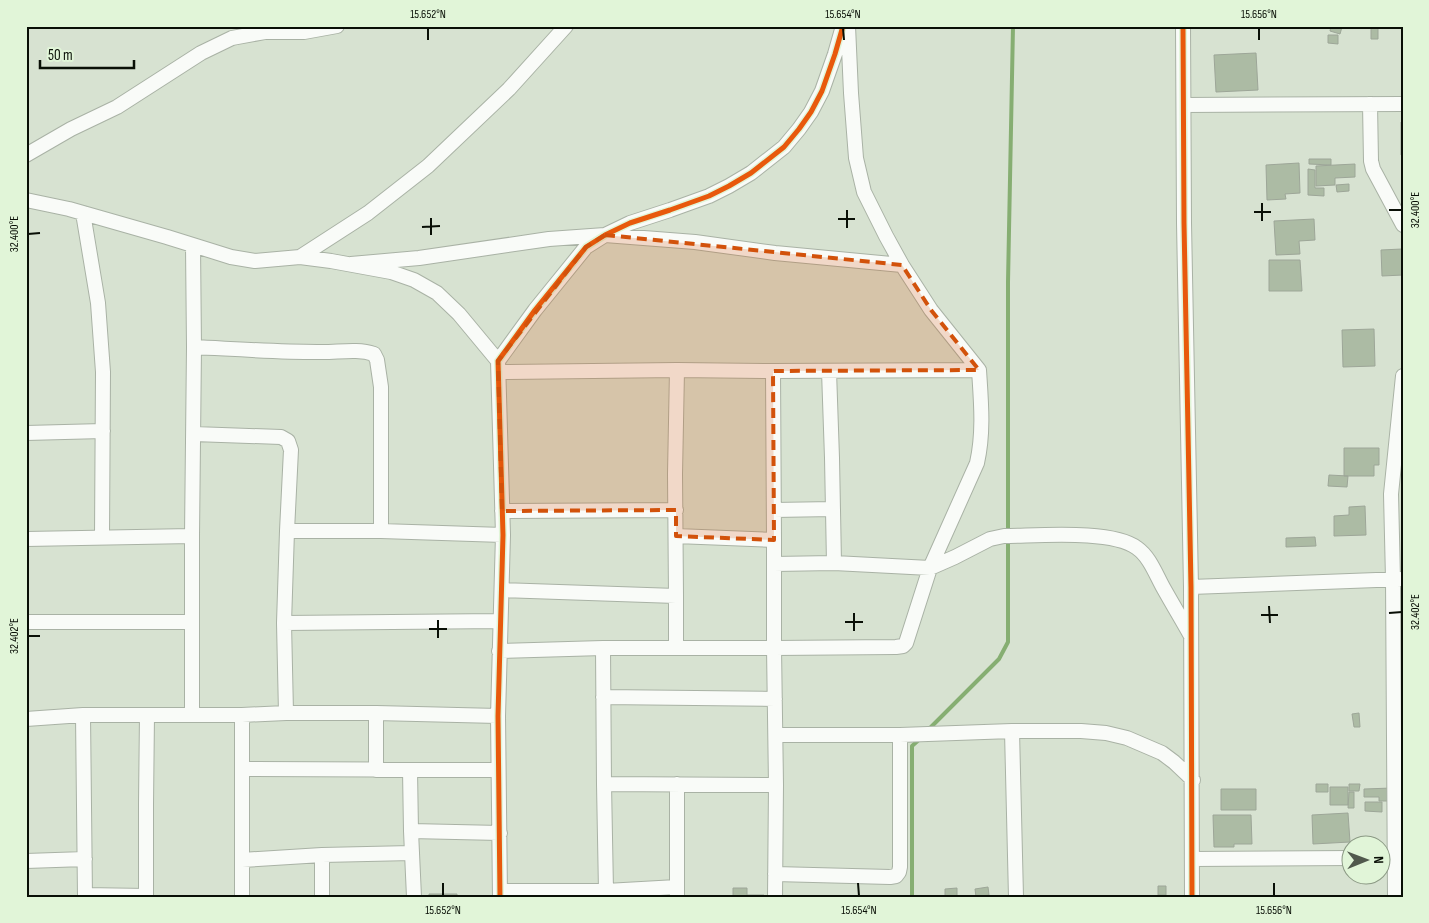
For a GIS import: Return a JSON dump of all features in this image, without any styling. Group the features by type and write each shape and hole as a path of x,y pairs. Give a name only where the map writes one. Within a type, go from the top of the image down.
{"street":[{"path":"26,155 71,129 117,107 201,54 232,38 265,32 304,32 337,26"},
{"path":"300,257 368,214 428,166 509,89 566,26"},
{"path":"677,784 677,892 606,891 500,894 498,716 503,535 499,366 535,310 586,247 630,223 670,210 729,186 751,173 784,147 803,123 822,91 843,26"},
{"path":"499,651 602,648 896,647 903,646 908,638 930,568 977,464 981,447 982,429 980,370 932,310 902,265 864,192 856,158 848,26"},
{"path":"1182,26 1191,587 1192,897"},
{"path":"1370,104 1372,169 1403,225"},
{"path":"1184,105 1403,104"},
{"path":"26,200 60,207 166,236 231,257 255,261 300,257 391,272 414,280 437,294 459,314 499,366"},
{"path":"83,213 93,272 103,372 102,537"},
{"path":"351,264 419,258 549,239 605,235 695,242 902,265"},
{"path":"192,715 193,246"},
{"path":"194,347 318,352 358,351 374,354 377,360 381,388 381,532"},
{"path":"499,366 773,371 980,370"},
{"path":"676,648 677,370"},
{"path":"773,371 776,897"},
{"path":"829,371 834,564"},
{"path":"1395,897 1393,858 1398,579 1397,494 1403,376"},
{"path":"26,433 103,431"},
{"path":"194,434 281,437 288,441 291,450 284,623 286,713"},
{"path":"774,510 833,509"},
{"path":"502,511 676,510"},
{"path":"287,531 503,535"},
{"path":"774,564 834,564 930,568 990,539 1004,536 1089,535 1107,537 1124,541 1136,547 1147,558 1191,636"},
{"path":"26,538 192,536"},
{"path":"676,536 774,540"},
{"path":"1191,587 1398,579"},
{"path":"502,590 676,596"},
{"path":"284,623 500,621"},
{"path":"26,622 192,622"},
{"path":"602,648 606,891"},
{"path":"603,697 775,699"},
{"path":"26,718 83,715 242,715 286,713 498,716"},
{"path":"376,713 376,770"},
{"path":"83,715 85,896 146,896 148,715"},
{"path":"242,715 242,897"},
{"path":"776,735 900,735 1012,731 1106,733 1127,738 1162,754 1174,762 1193,780"},
{"path":"1012,731 1016,897"},
{"path":"775,874 896,876 900,867 900,735"},
{"path":"242,769 498,770"},
{"path":"410,770 410,831 414,897"},
{"path":"604,784 776,785"},
{"path":"410,831 500,833"},
{"path":"242,860 322,854 412,853"},
{"path":"322,854 322,897"},
{"path":"1192,860 1342,858"},
{"path":"26,861 85,860"}],"highlighted area":[{"path":"605,235 902,265 931,310 979,370 773,371 774,540 676,536 676,510 502,511 498,361 586,247"}],"building":[{"path":"1331,26 1342,27 1340,34 1330,31"},
{"path":"1371,26 1378,26 1378,39 1371,39"},
{"path":"1328,35 1338,35 1338,44 1328,43"},
{"path":"1256,53 1258,90 1216,92 1214,55"},
{"path":"1401,122 1403,122 1403,155 1401,155"},
{"path":"1309,159 1331,159 1331,165 1309,164"},
{"path":"1299,163 1300,193 1285,194 1286,199 1267,200 1266,165"},
{"path":"1355,164 1355,177 1335,178 1335,185 1316,186 1316,166"},
{"path":"1308,169 1315,170 1315,188 1324,188 1324,196 1308,195"},
{"path":"1349,184 1349,191 1337,192 1336,185"},
{"path":"1314,219 1315,240 1299,241 1300,254 1276,255 1274,221"},
{"path":"1402,249 1403,275 1382,276 1381,250"},
{"path":"1269,260 1300,260 1302,291 1269,291"},
{"path":"1374,329 1375,366 1343,367 1342,330"},
{"path":"1344,448 1379,448 1379,465 1374,465 1374,476 1344,476"},
{"path":"1329,475 1348,476 1347,487 1328,486"},
{"path":"1365,506 1366,535 1334,536 1334,516 1349,515 1349,507"},
{"path":"1315,537 1316,546 1286,547 1286,538"},
{"path":"1359,713 1360,727 1354,727 1352,714"},
{"path":"1316,784 1328,784 1328,792 1316,792"},
{"path":"1349,784 1360,784 1359,791 1349,791"},
{"path":"1330,787 1348,787 1348,805 1330,805"},
{"path":"1392,788 1393,801 1379,801 1379,797 1364,797 1364,789"},
{"path":"1221,789 1256,789 1256,810 1221,810"},
{"path":"1349,792 1354,792 1354,808 1348,808"},
{"path":"1365,802 1382,802 1382,812 1365,811"},
{"path":"1348,813 1350,836 1342,836 1342,842 1313,844 1312,815"},
{"path":"1213,815 1251,815 1252,844 1234,844 1234,847 1214,847"},
{"path":"1158,886 1166,886 1166,895 1158,895"},
{"path":"988,887 989,895 976,897 975,889"},
{"path":"733,888 747,888 747,895 764,895 764,897 733,897"},
{"path":"957,888 957,897 945,897 945,889"},
{"path":"429,894 457,894 457,897 429,897"}],"waterway":[{"path":"1008,533 1008,282 1013,26"},
{"path":"929,729 999,659 1008,642 1008,540"},
{"path":"912,897 912,746 921,738"}],"cycle path":[{"path":"500,897 498,716 503,535 498,361 535,310 586,247 630,223 709,196 729,186 751,173 784,147 811,112 822,91 843,26"},
{"path":"1183,26 1184,223 1191,587 1192,897"}]}
